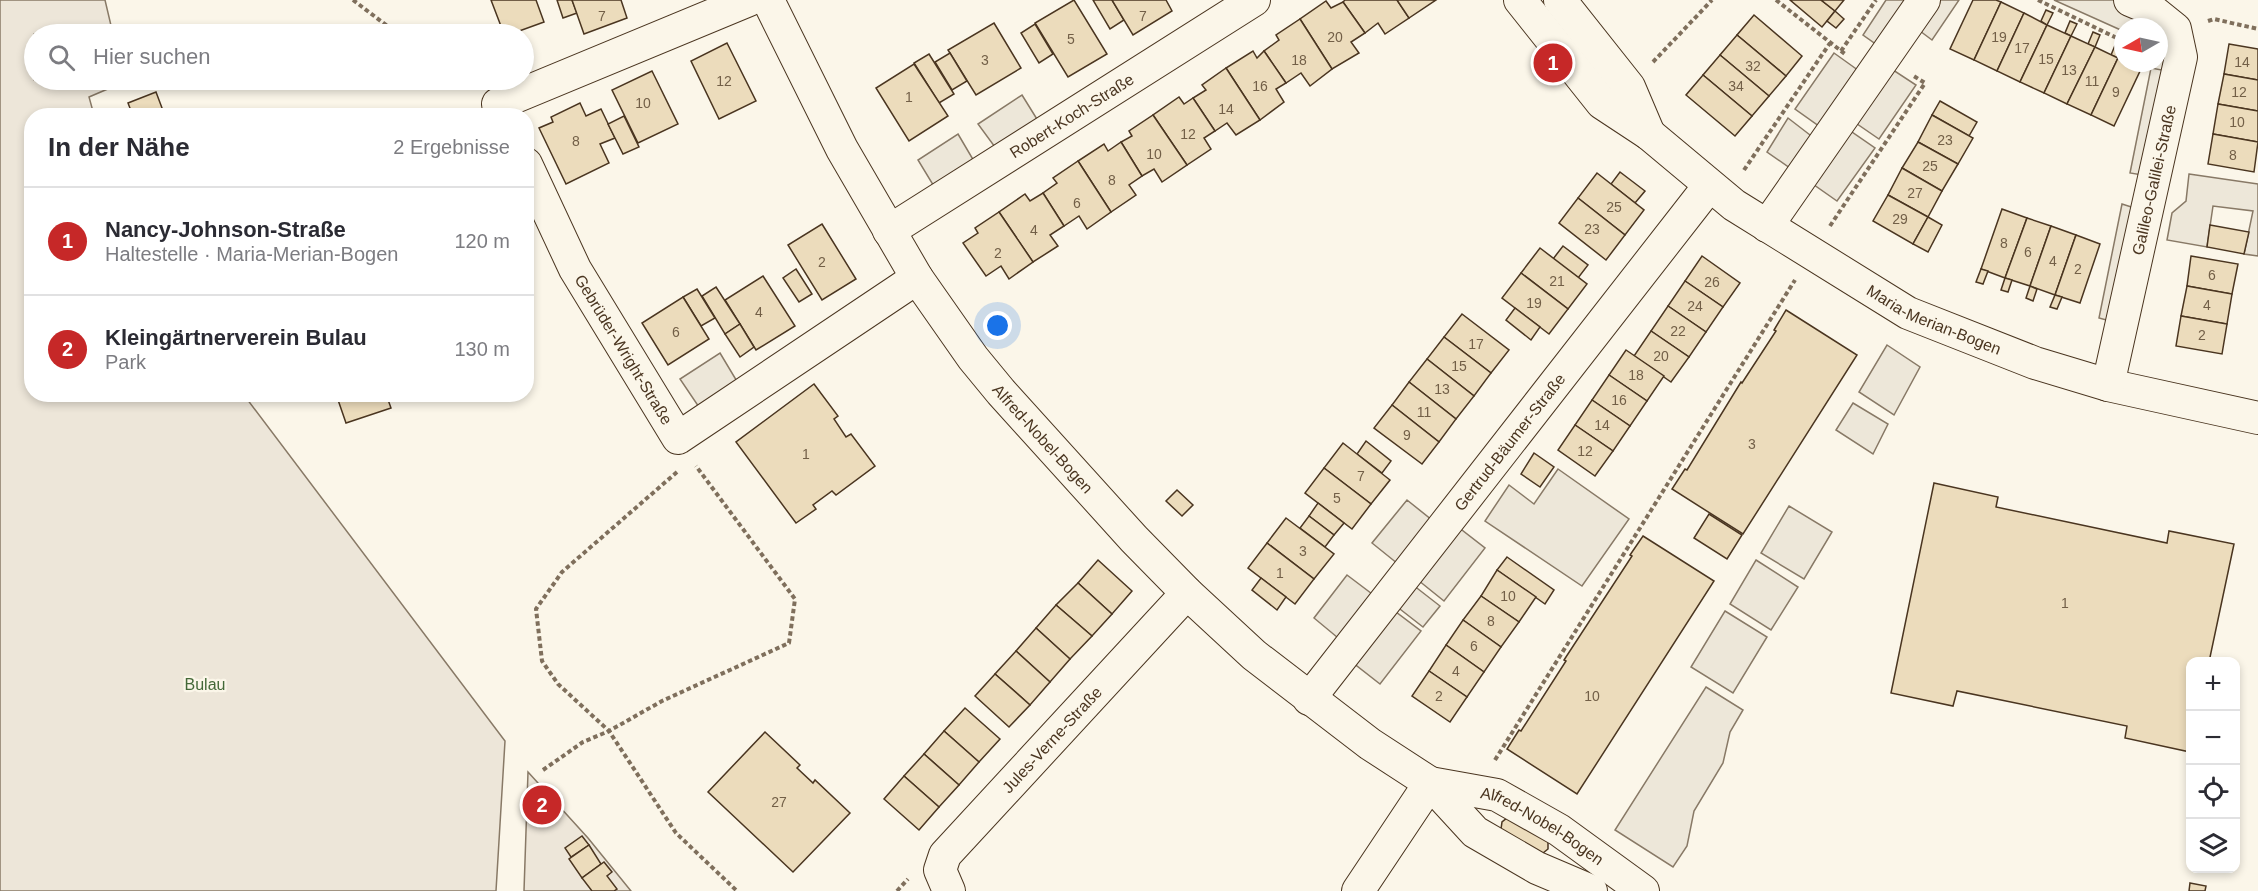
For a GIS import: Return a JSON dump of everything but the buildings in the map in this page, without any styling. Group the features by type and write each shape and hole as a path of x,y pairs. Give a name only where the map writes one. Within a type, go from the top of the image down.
{"street":[{"path":"534,89 749,0"},
{"name":"Alfred-Nobel-Bogen","path":"768,0 842,149 916,279 973,358 1001,392 1134,539 1187,593 1254,655 1370,744 1430,783 1475,832 1538,868 1591,891"},
{"name":"Robert-Koch-Straße","path":"889,231 1254,0"},
{"name":"Maria-Merian-Bogen","path":"1520,0 1602,104 1649,134 1717,192 1811,255 1908,313 2035,363 2108,384 2258,418"},
{"name":"Maria-Merian-Bogen","path":"1560,0 1629,87 1649,134"},
{"path":"1767,226 1924,0"},
{"path":"2130,0 2149,8 2175,29"},
{"name":"Galileo-Galilei-Straße","path":"2108,384 2181,57 2175,29"},
{"path":"500,108 498,104 532,90"},
{"name":"Gebrüder-Wright-Straße","path":"534,181 575,269 685,449 916,279"},
{"name":"Gertrud-Bäumer-Straße","path":"1309,699 1717,192"},
{"name":"Jules-Verne-Straße","path":"949,891 940,870 945,855 1187,593"},
{"path":"1358,891 1430,783"},
{"name":"Alfred-Nobel-Bogen","path":"1430,783 1497,795 1559,830 1643,891"}],"path":[{"path":"353,0 385,24"},
{"path":"1629,87 1712,0"},
{"path":"1776,0 1872,74"},
{"path":"1841,51 1876,0"},
{"path":"2038,0 2114,37"},
{"path":"2175,29 2214,20 2258,29"},
{"path":"1717,192 1830,43"},
{"path":"1476,791 1811,255 1925,83"},
{"path":"543,770 584,742 609,731 662,700 789,644 795,599 685,449 562,572 536,609 542,661 558,684 609,731 676,833 737,891"}],"green space":[{"name":"Bulau","path":"0,0 105,0 111,24 24,24 24,90 105,90 89,97 92,108 24,108 24,402 249,402 505,741 496,891 0,891"},
{"path":"528,772 588,838 631,891 524,891"}],"shaded area":[{"path":"1886,0 1959,0 1932,40 1908,22 1887,52 1863,35"},
{"path":"2054,0 2130,0 2143,18 2114,18 2114,27"},
{"path":"1834,53 1869,78 1881,62 1916,85 1879,139 1844,115 1839,123 1875,148 1837,201 1767,152 1788,118 1823,145 1830,134 1795,109"},
{"path":"2150,72 2178,73 2154,177 2130,173"},
{"path":"1022,95 1045,132 1003,158 978,124"},
{"path":"958,134 981,173 941,198 918,160"},
{"path":"2189,174 2258,184 2258,256 2244,254 2253,211 2213,206 2207,247 2167,240 2172,213 2186,201"},
{"path":"2122,204 2147,212 2121,324 2099,318"},
{"path":"1887,345 1920,367 1894,415 1859,392"},
{"path":"720,353 744,393 707,419 680,379"},
{"path":"1853,403 1888,424 1873,454 1836,430"},
{"path":"1558,469 1629,519 1582,586 1485,521 1509,485 1534,504"},
{"path":"1407,500 1442,528 1449,520 1485,548 1444,601 1372,543"},
{"path":"1789,506 1832,532 1804,579 1761,553"},
{"path":"1756,560 1798,587 1771,630 1730,604"},
{"path":"1347,575 1421,631 1380,684 1343,655 1349,647 1314,618"},
{"path":"1404,578 1440,606 1423,627 1387,599"},
{"path":"1725,611 1767,637 1733,693 1691,667"},
{"path":"1706,687 1743,710 1730,732 1723,763 1694,811 1687,846 1673,867 1615,830"}],"place":[{"name":"Nancy-Johnson-Straße","path":"1553,63"},
{"name":"Kleingärtnerverein Bulau","path":"542,805"}]}
